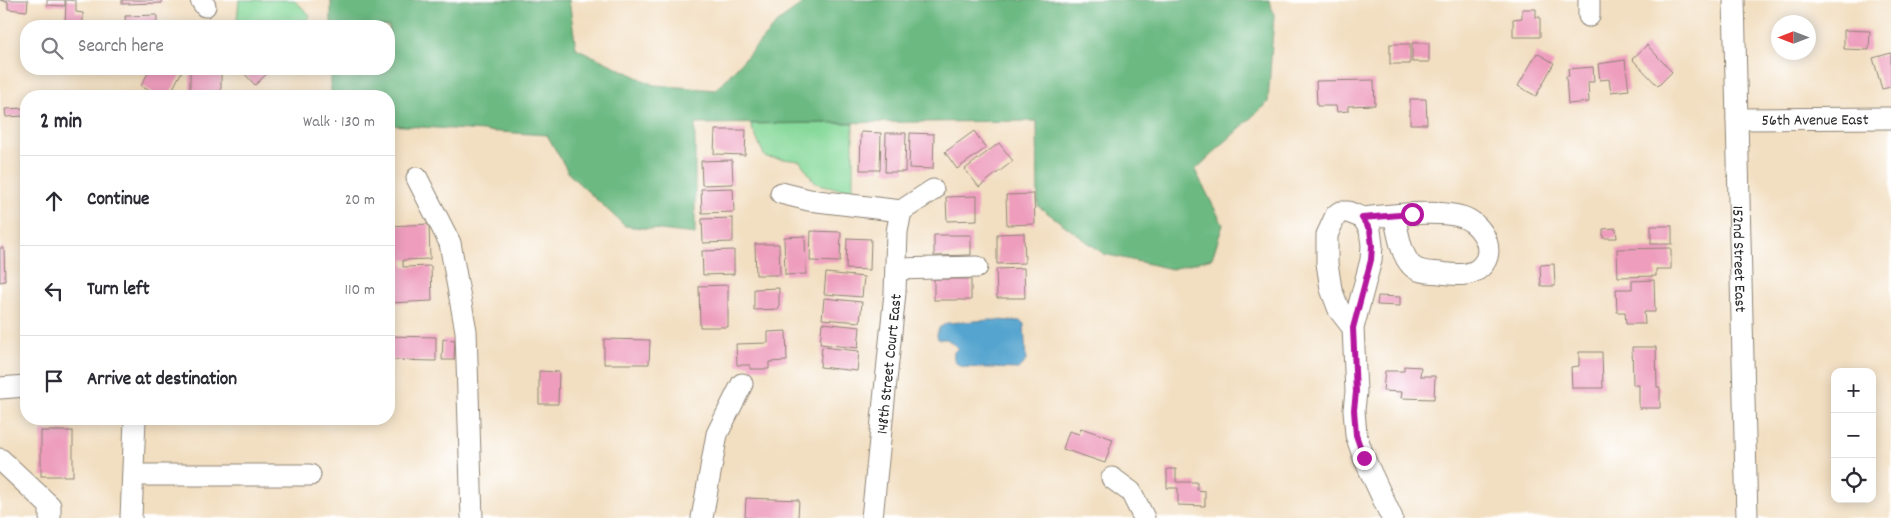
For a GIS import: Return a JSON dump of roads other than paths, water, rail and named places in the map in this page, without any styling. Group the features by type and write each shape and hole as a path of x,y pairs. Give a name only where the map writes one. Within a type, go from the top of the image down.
{"street":[{"name":"152nd Street East","path":"1734,0 1747,518"},
{"name":"56th Avenue East","path":"1737,119 1891,118"},
{"path":"417,178 450,243 466,331 472,518"},
{"path":"781,193 809,200 901,211 933,190"},
{"name":"148th Street Court East","path":"872,518 895,294 897,232 901,211"},
{"path":"1353,328 1339,310 1331,289 1327,263 1327,235 1336,215 1340,212 1348,212 1362,218 1394,215"},
{"path":"1362,218 1370,230 1372,246 1371,260 1353,328 1356,435 1364,458 1392,518"},
{"path":"896,269 977,267"},
{"path":"702,516 716,434 742,384"},
{"path":"0,388 20,386"},
{"path":"131,518 135,425"},
{"path":"0,459 50,506 50,518"},
{"path":"133,474 310,474"},
{"path":"1112,478 1131,492 1144,518"}],"water":[{"path":"991,320 1021,321 1024,324 1026,360 1018,369 961,366 955,362 954,358 954,352 958,348 947,339 938,339 939,328 947,323"}]}
